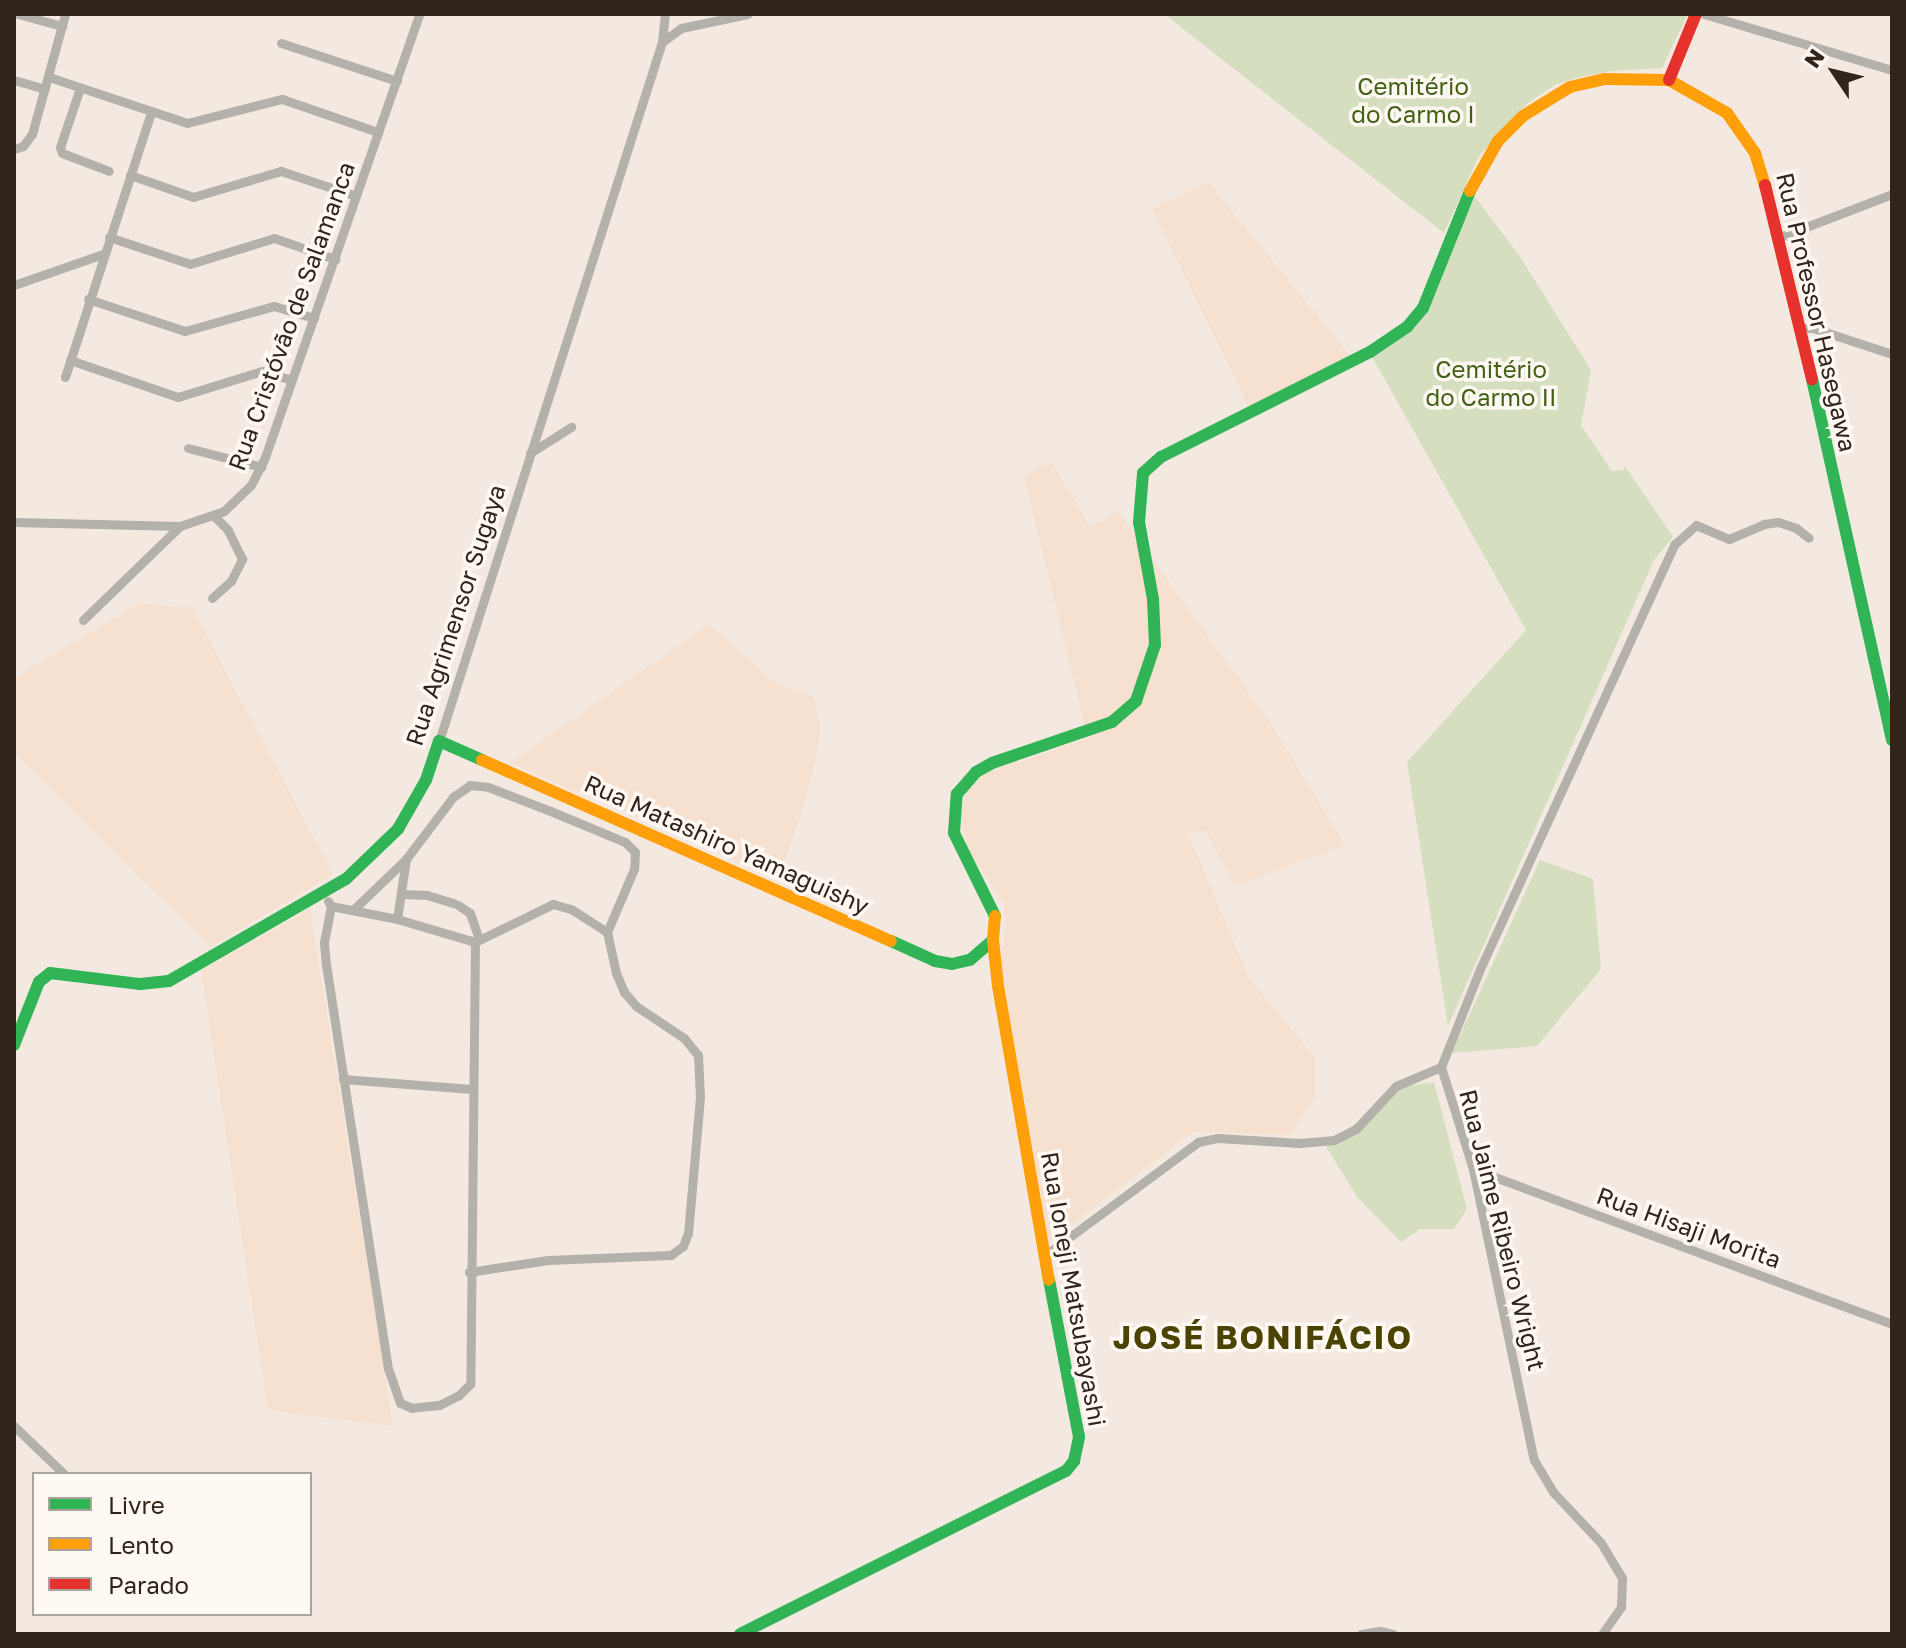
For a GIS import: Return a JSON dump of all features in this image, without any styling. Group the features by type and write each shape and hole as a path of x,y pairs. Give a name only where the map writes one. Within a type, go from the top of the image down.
{"main road":[{"path":"1669,80 1696,14"},
{"name":"Rua Professor Hasegawa","path":"993,940 996,924 992,903 954,833 957,794 976,772 992,763 1112,722 1136,701 1155,645 1153,599 1138,514 1140,481 1148,466 1370,352 1407,327 1423,308 1460,210 1485,161 1523,116 1570,87 1605,79 1669,80 1713,102 1738,124 1765,180 1892,740"},
{"name":"Rua Matashiro Yamaguishy","path":"439,741 710,858 935,961 952,964 970,960 993,940"},
{"name":"Rua Agrimensor Sugaya","path":"14,1045 39,982 50,973 140,984 169,981 327,899 398,829 426,780 439,741"},
{"name":"Rua Ioneji Matsubayashi","path":"740,1634 1040,1487 1066,1471 1074,1461 1079,1437 1044,1256 993,940"}],"street":[{"path":"18,14 62,26"},
{"path":"14,149 23,146 32,134 65,14"},
{"name":"Rua Cristóvão de Salamanca","path":"14,522 180,526 214,516 240,498 262,467 419,14"},
{"name":"Rua Agrimensor Sugaya","path":"439,741 662,42 665,14"},
{"path":"662,42 681,28 748,14"},
{"path":"1704,14 1892,70"},
{"path":"281,43 397,81"},
{"path":"49,77 151,112 197,122 282,99 378,132"},
{"path":"14,80 45,89"},
{"path":"80,88 60,147 62,153 109,171"},
{"path":"65,377 151,112"},
{"path":"130,175 193,197 281,171 356,196"},
{"path":"1780,237 1892,194"},
{"path":"109,237 190,264 274,238 335,259"},
{"path":"14,285 103,254"},
{"path":"88,299 185,331 274,306 314,318"},
{"path":"1800,328 1813,328 1892,354"},
{"path":"70,360 178,397 262,371 292,380"},
{"path":"530,453 571,427"},
{"path":"188,448 262,467"},
{"path":"212,598 231,581 242,559 228,530 214,516"},
{"path":"1441,1067 1480,969 1675,544 1696,525 1729,539 1764,524 1778,522 1796,528 1809,538"},
{"path":"83,620 180,526"},
{"path":"353,910 406,859 463,788 479,784 625,842 635,852 634,869 607,932 610,953 624,992 636,1006 693,1046 698,1055 700,1097 688,1233 683,1246 671,1255 548,1260 469,1272"},
{"path":"397,919 406,859"},
{"path":"401,894 427,895 456,904 470,913 477,940 469,1272 470,1384 459,1395 439,1405 412,1408 400,1403 388,1369 324,942 327,899 353,910 477,940 553,904 571,909 607,932"},
{"name":"Rua Jaime Ribeiro Wright","path":"1044,1256 1198,1142 1217,1138 1300,1143 1334,1140 1356,1129 1396,1086 1441,1067 1473,1169 1534,1460 1553,1492 1611,1557 1622,1578 1621,1607 1602,1634"},
{"path":"343,1079 472,1089"},
{"name":"Rua Hisaji Morita","path":"1473,1169 1892,1324"},
{"path":"14,1426 62,1472"},
{"path":"1361,1634 1380,1631 1393,1634"}],"shaded area":[{"path":"1208,182 1351,357 1251,412 1152,209"},
{"path":"1051,461 1090,527 1118,511 1272,725 1345,845 1235,886 1206,831 1188,833 1248,976 1315,1058 1315,1098 1290,1135 1193,1132 1046,1244 999,965 1006,925 1002,900 969,852 961,821 963,803 970,787 986,773 1088,738 1024,477"},
{"path":"140,603 192,608 333,874 211,947 14,752 14,678"},
{"path":"709,624 774,682 814,697 820,727 817,754 803,809 778,879 510,763"},
{"path":"310,909 393,1426 268,1410 201,971"}],"green space":[{"name":"Cemitério do Carmo I","path":"1164,14 1688,14 1662,68 1612,71 1575,78 1555,85 1528,103 1479,156 1444,233"},
{"name":"Cemitério do Carmo II","path":"1475,197 1519,255 1591,370 1581,425 1612,471 1623,470 1625,466 1673,537 1654,560 1448,1026 1407,762 1526,630 1371,355 1417,320"},
{"path":"1540,860 1593,879 1601,969 1537,1046 1452,1053"},
{"path":"1434,1082 1467,1209 1454,1229 1420,1229 1401,1242 1358,1198 1326,1147 1401,1087"}],"traffic: fast":[{"path":"995,916 954,833 957,794 976,772 992,763 1112,722 1136,701 1155,645 1153,599 1139,522 1143,473 1161,457 1370,352 1407,327 1423,308 1470,191"},
{"path":"1812,379 1892,740"},
{"path":"14,1045 39,982 50,973 140,984 169,981 346,879 398,829 426,780 439,741 482,760"},
{"path":"891,941 935,961 952,964 970,960 993,940"},
{"path":"740,1634 1066,1471 1074,1461 1079,1437 1049,1280"}],"traffic: slow":[{"path":"1470,191 1498,141 1523,116 1570,87 1605,79 1669,80 1727,113 1755,153 1765,185"},
{"path":"482,760 891,941"},
{"path":"995,916 993,940 998,986 1049,1280"}],"traffic: jam":[{"path":"1669,80 1696,14"},
{"path":"1765,185 1812,379"}],"district":[{"name":"JOSÉ BONIFÁCIO","path":"1263,1337"}]}
